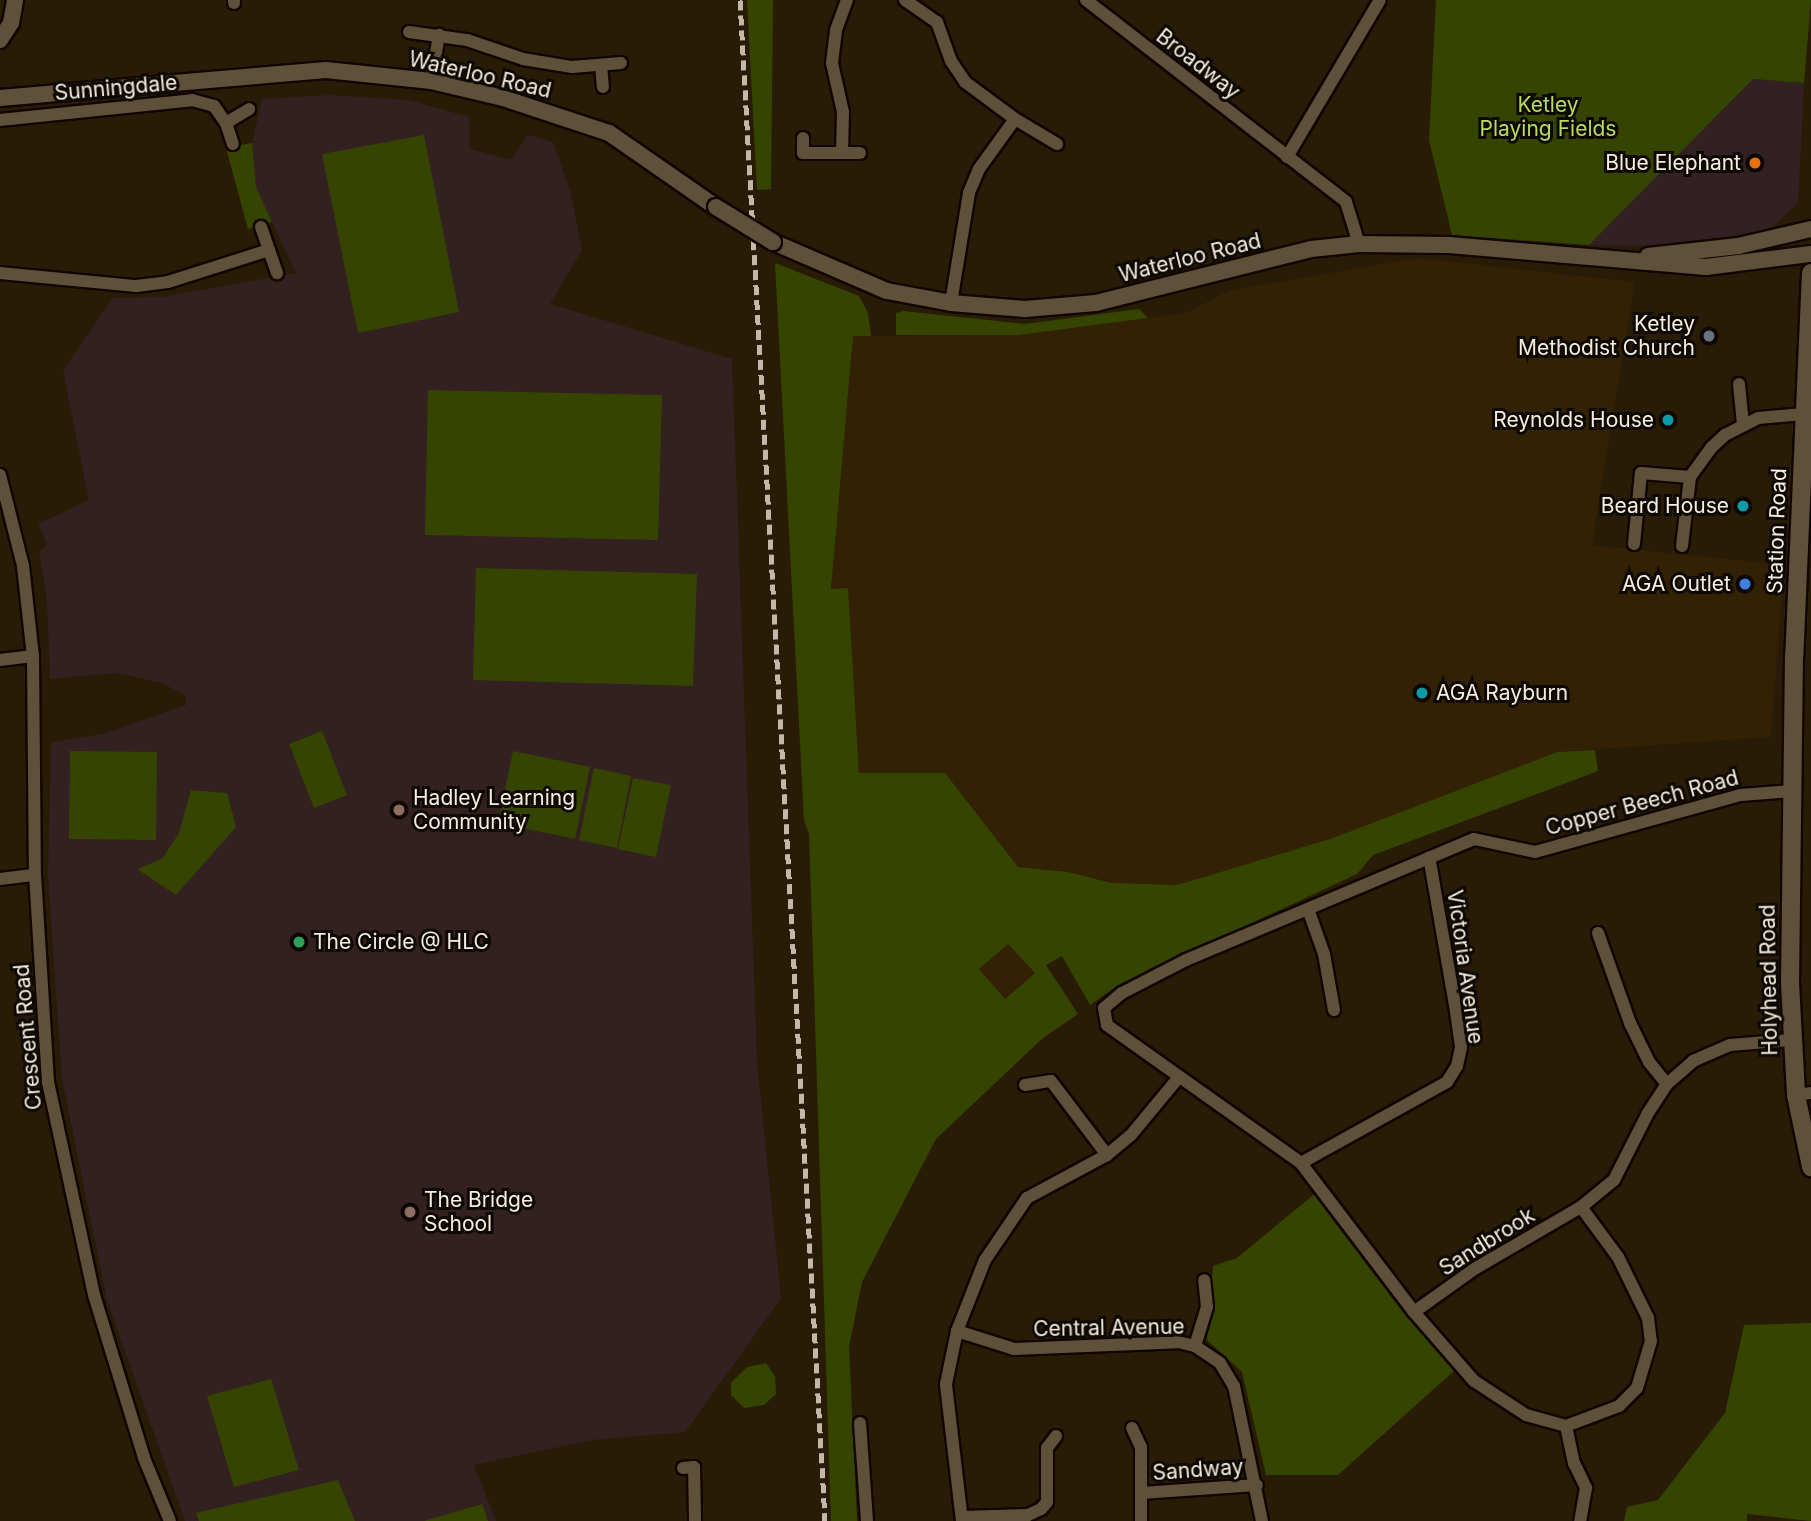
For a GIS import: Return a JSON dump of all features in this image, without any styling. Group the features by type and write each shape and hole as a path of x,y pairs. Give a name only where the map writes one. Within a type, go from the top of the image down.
{"main road":[{"name":"Station Road","path":"1792,791 1811,273"},
{"name":"Holyhead Road","path":"1792,791 1791,1040 1803,1094 1811,1167"}],"street":[{"path":"0,40 11,23 15,0"},
{"path":"842,153 843,112 832,63 836,30 846,0"},
{"path":"905,0 937,22 951,61 965,82 1015,119 1057,144"},
{"name":"Broadway","path":"1086,0 1346,202 1359,244"},
{"path":"1287,157 1381,0"},
{"path":"409,32 439,35 523,59 572,66 621,63"},
{"path":"431,81 439,35"},
{"path":"601,65 603,87"},
{"name":"Waterloo Road","path":"0,98 326,70 431,81 503,98 609,132 716,207 773,242 887,291 951,303 1025,309 1096,303 1311,249 1359,244 1449,244 1706,267 1811,254"},
{"name":"Sunningdale","path":"0,120 192,100 214,106 226,123"},
{"path":"233,144 226,123 249,109"},
{"path":"951,303 969,193 979,169 1015,119"},
{"path":"803,138 803,153 860,153"},
{"path":"261,227 277,273"},
{"name":"Waterloo Road","path":"1628,259 1738,246 1811,229"},
{"path":"0,274 136,286 168,282 269,250"},
{"path":"1739,384 1743,424"},
{"path":"1682,546 1690,477 1712,447 1743,424 1804,414"},
{"path":"1634,544 1642,472 1690,477"},
{"name":"Crescent Road","path":"0,475 23,565 33,656 31,873 48,1082 79,1240 144,1458 170,1521"},
{"path":"0,660 33,656"},
{"name":"Copper Beech Road","path":"1301,1163 1107,1025 1104,1008 1122,993 1186,960 1474,839 1535,852 1741,795 1792,791"},
{"name":"Victoria Avenue","path":"1301,1163 1447,1082 1457,1066 1461,1047 1457,1012 1429,857"},
{"path":"0,879 31,873"},
{"path":"1308,909 1324,954 1334,1010"},
{"path":"1598,933 1630,1023 1649,1062 1667,1084"},
{"name":"Sandbrook","path":"1414,1312 1476,1268 1581,1207 1614,1180 1667,1084 1693,1061 1730,1045 1791,1040"},
{"path":"1056,1436 1047,1448 1046,1502 1041,1509 1028,1515 962,1519 946,1384 957,1331 985,1260 1027,1198 1107,1154 1141,1124 1179,1077"},
{"path":"1025,1085 1051,1081 1107,1154"},
{"path":"1301,1163 1414,1312 1489,1392 1526,1415 1566,1426 1619,1406 1637,1388 1651,1341 1648,1318 1618,1257 1581,1207"},
{"name":"Central Avenue","path":"957,1331 1014,1349 1178,1342 1195,1346 1207,1307 1204,1280"},
{"path":"1195,1346 1220,1363 1234,1386 1257,1485 1262,1521"},
{"path":"860,1423 867,1521"},
{"path":"1566,1426 1586,1488 1580,1521"},
{"name":"Sandway","path":"1132,1428 1141,1447 1141,1521"},
{"path":"694,1467 695,1521"},
{"name":"Sandway","path":"1141,1493 1257,1485"}],"shaded area":[{"path":"1753,79 1804,83 1798,203 1768,231 1662,246 1589,245"},
{"name":"Hadley Learning Community","path":"329,95 408,100 469,117 470,149 511,160 528,135 553,142 571,194 582,250 550,304 732,359 757,1061 781,1298 685,1432 592,1440 474,1465 496,1521 185,1521 107,1300 62,1079 48,876 51,742 103,734 186,705 186,696 162,683 116,673 50,679 47,599 39,552 47,544 38,524 89,500 63,370 113,298 162,297 296,273 256,188 251,148 262,99"},
{"path":"1418,258 1635,282 1592,545 1784,565 1771,737 1557,752 1333,838 1177,885 1059,950 863,846 848,589 831,590 853,336 1019,335 1186,313 1230,290"},
{"path":"1008,943 1036,973 1005,999 979,969"}],"green space":[{"path":"747,0 773,0 771,189 757,190"},
{"name":"Ketley Playing Fields","path":"1436,0 1811,0 1804,83 1753,79 1589,245 1452,235 1429,140"},
{"path":"424,135 459,312 358,333 322,154"},
{"path":"252,143 256,187 272,222 248,229 226,148"},
{"path":"775,263 859,296 868,313 871,336 853,336 831,589 848,588 859,773 945,773 1018,867 1068,872 1111,883 1177,885 1333,838 1557,752 1595,750 1598,771 1373,855 1357,874 1120,984 1090,1005 1062,956 1046,965 1078,1014 1043,1038 936,1139 862,1282 849,1347 857,1521 831,1521 809,834 804,820","holes":["1008,944 1035,973 1005,999 979,969"]},
{"path":"1139,309 1148,318 1019,335 896,335 896,313 903,311 1025,324"},
{"path":"428,390 662,395 658,540 425,535"},
{"path":"476,568 697,574 693,686 473,680"},
{"path":"322,731 347,795 314,808 289,744"},
{"path":"70,751 157,752 156,840 69,839"},
{"path":"513,751 590,767 575,839 498,823"},
{"path":"594,768 631,776 617,848 579,840"},
{"path":"633,778 671,785 656,857 618,849"},
{"path":"191,790 227,793 236,827 176,895 137,869 162,859 179,833"},
{"path":"1317,1192 1455,1370 1338,1475 1266,1475 1242,1372 1207,1340 1213,1266 1237,1258"},
{"path":"1811,1323 1811,1521 1747,1514 1747,1521 1624,1521 1627,1507 1658,1500 1725,1413 1744,1325"},
{"path":"766,1363 775,1376 776,1394 764,1405 744,1408 731,1395 731,1383 747,1367"},
{"path":"271,1379 299,1470 234,1487 207,1396"},
{"path":"338,1480 355,1521 199,1521 196,1513"},
{"path":"482,1504 488,1521 424,1521"}],"railway":[{"path":"740,0 825,1521"}],"place":[{"name":"Blue Elephant","path":"1755,163"},
{"name":"Ketley Methodist Church","path":"1709,336"},
{"name":"Reynolds House","path":"1668,420"},
{"name":"Beard House","path":"1743,506"},
{"name":"AGA Outlet","path":"1745,584"},
{"name":"AGA Rayburn","path":"1422,693"},
{"name":"Hadley Learning Community","path":"399,810"},
{"name":"The Circle @ HLC","path":"299,942"},
{"name":"The Bridge School","path":"410,1212"}]}
